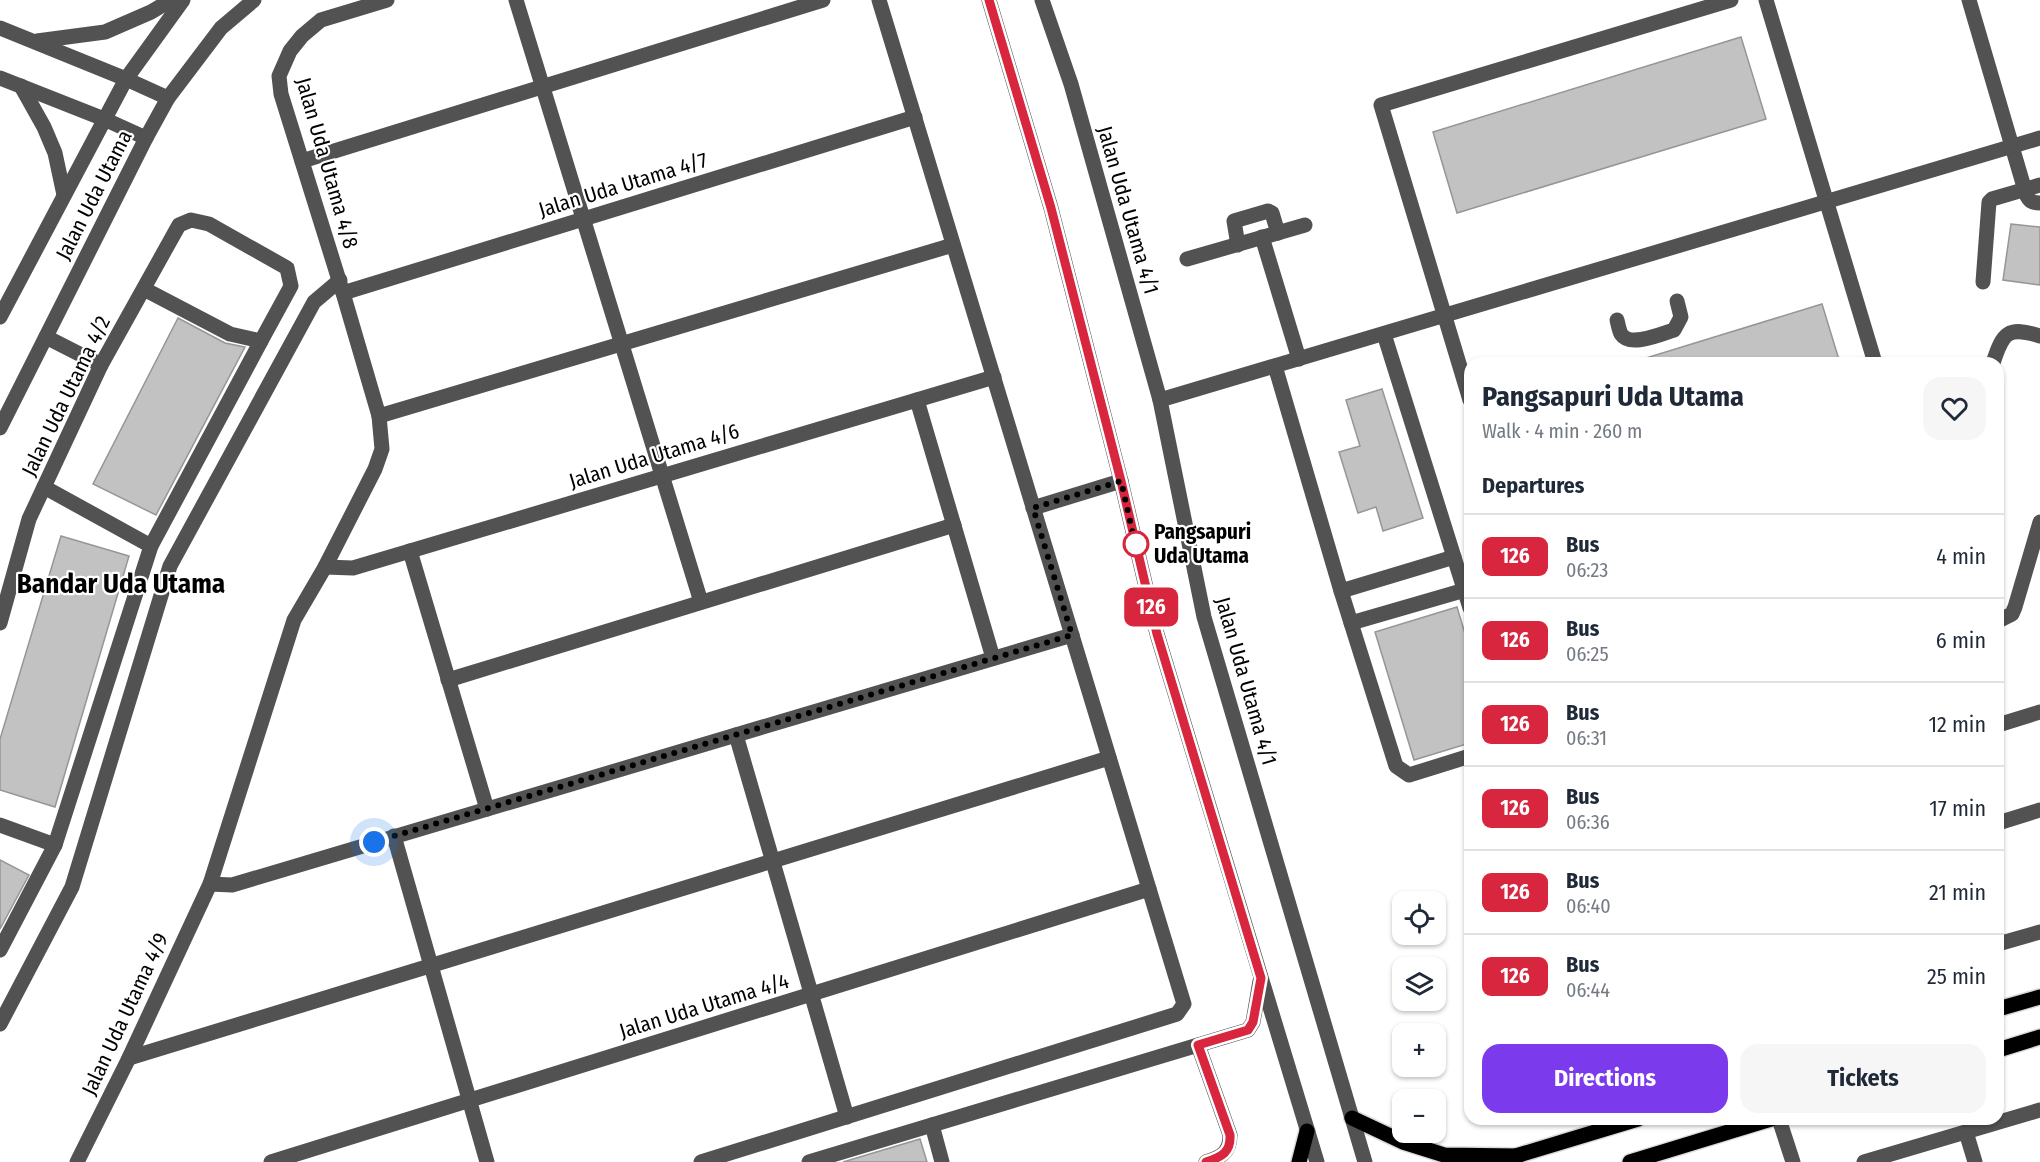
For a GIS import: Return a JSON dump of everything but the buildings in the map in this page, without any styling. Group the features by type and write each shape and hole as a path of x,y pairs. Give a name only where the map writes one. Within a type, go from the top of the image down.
{"main road":[{"path":"2004,1008 2040,997"},
{"path":"2004,1048 2040,1037"},
{"path":"1352,1118 1403,1142 1444,1155 1518,1156"},
{"path":"1498,1162 1619,1125"},
{"path":"1630,1162 1751,1125"},
{"path":"1299,1162 1307,1131"}],"street":[{"path":"34,42 105,32 151,12 171,0"},
{"name":"Jalan Uda Utama","path":"0,317 126,79 183,0"},
{"name":"Jalan Uda Utama","path":"0,428 168,98 221,28 254,0"},
{"name":"Jalan Uda Utama 4/8","path":"325,567 375,469 382,449 379,416 342,286 281,94 279,76 290,51 302,36 321,20 387,0"},
{"path":"516,0 701,602"},
{"path":"302,161 823,0"},
{"path":"701,1162 1177,1014 1184,1004 879,0"},
{"path":"989,0 1051,208 1121,481 1157,634 1317,1162"},
{"name":"Jalan Uda Utama 4/1","path":"1042,0 1071,84 1160,400 1204,617 1365,1162"},
{"path":"1464,380 1381,105 1731,0"},
{"path":"1766,0 1873,357"},
{"path":"1969,0 2013,146 2032,187 2028,200 2040,203"},
{"path":"0,28 168,98"},
{"path":"0,78 146,138"},
{"path":"21,86 44,127 55,153 64,195"},
{"name":"Jalan Uda Utama 4/7","path":"342,286 583,219 915,117"},
{"path":"1160,400 2040,138"},
{"path":"1983,282 1989,202 1992,199 2032,187"},
{"path":"1238,244 1234,221 1268,211 1272,213 1278,233"},
{"name":"Jalan Uda Utama 4/2","path":"0,623 29,519 101,366 179,225 191,220 209,224 287,268 291,286 261,341"},
{"path":"1188,259 1305,225"},
{"path":"1262,237 1299,359"},
{"path":"379,416 953,245"},
{"path":"0,1024 72,887 170,566 314,302 342,286"},
{"path":"0,950 55,844 151,546 261,341 230,334 144,289"},
{"path":"1617,320 1622,335 1628,340 1637,341 1674,330 1682,317 1677,302"},
{"path":"1995,357 1999,344 2009,333 2016,330 2040,336"},
{"path":"1384,334 1464,587"},
{"path":"46,337 101,366"},
{"path":"1275,366 1341,591 1396,766 1409,775 1464,758"},
{"name":"Jalan Uda Utama 4/6","path":"325,567 353,568 994,377"},
{"path":"917,400 993,658"},
{"path":"1033,508 1121,481"},
{"path":"44,487 151,546"},
{"path":"2004,618 2012,614 2015,607 2040,522"},
{"path":"448,680 954,525"},
{"path":"410,551 487,809"},
{"path":"1341,591 1454,557"},
{"name":"Jalan Uda Utama 4/9","path":"77,1162 129,1058 210,884 294,620 325,567"},
{"path":"1351,623 1464,590"},
{"path":"210,884 232,885 1072,635"},
{"path":"2004,723 2040,712"},
{"path":"736,735 847,1117"},
{"path":"129,1058 1109,758"},
{"path":"2004,821 2040,810"},
{"path":"0,825 55,844"},
{"path":"394,836 487,1162"},
{"name":"Jalan Uda Utama 4/4","path":"271,1162 1149,889"},
{"path":"2004,942 2040,932"},
{"path":"809,1162 1248,1030 1253,1022 1261,978"},
{"path":"1198,1045 1230,1135 1228,1150 1223,1156 1206,1162"},
{"path":"2004,1121 2040,1110"},
{"path":"932,1125 942,1162"},
{"path":"1781,1125 1793,1162"},
{"path":"1864,1162 1990,1125"},
{"path":"1966,1132 1975,1162"}],"bus line":[{"name":"126","path":"989,0 1051,208 1121,481 1157,634 1261,978 1253,1022 1248,1030 1198,1045 1230,1135 1228,1150 1223,1156 1206,1162"}],"place":[{"name":"Pangsapuri Uda Utama","path":"1136,544"}],"district":[{"name":"Bandar Uda Utama","path":"121,584"}],"route":[{"path":"374,842 1072,635 1033,508 1121,481 1136,547 1136,544"}]}
